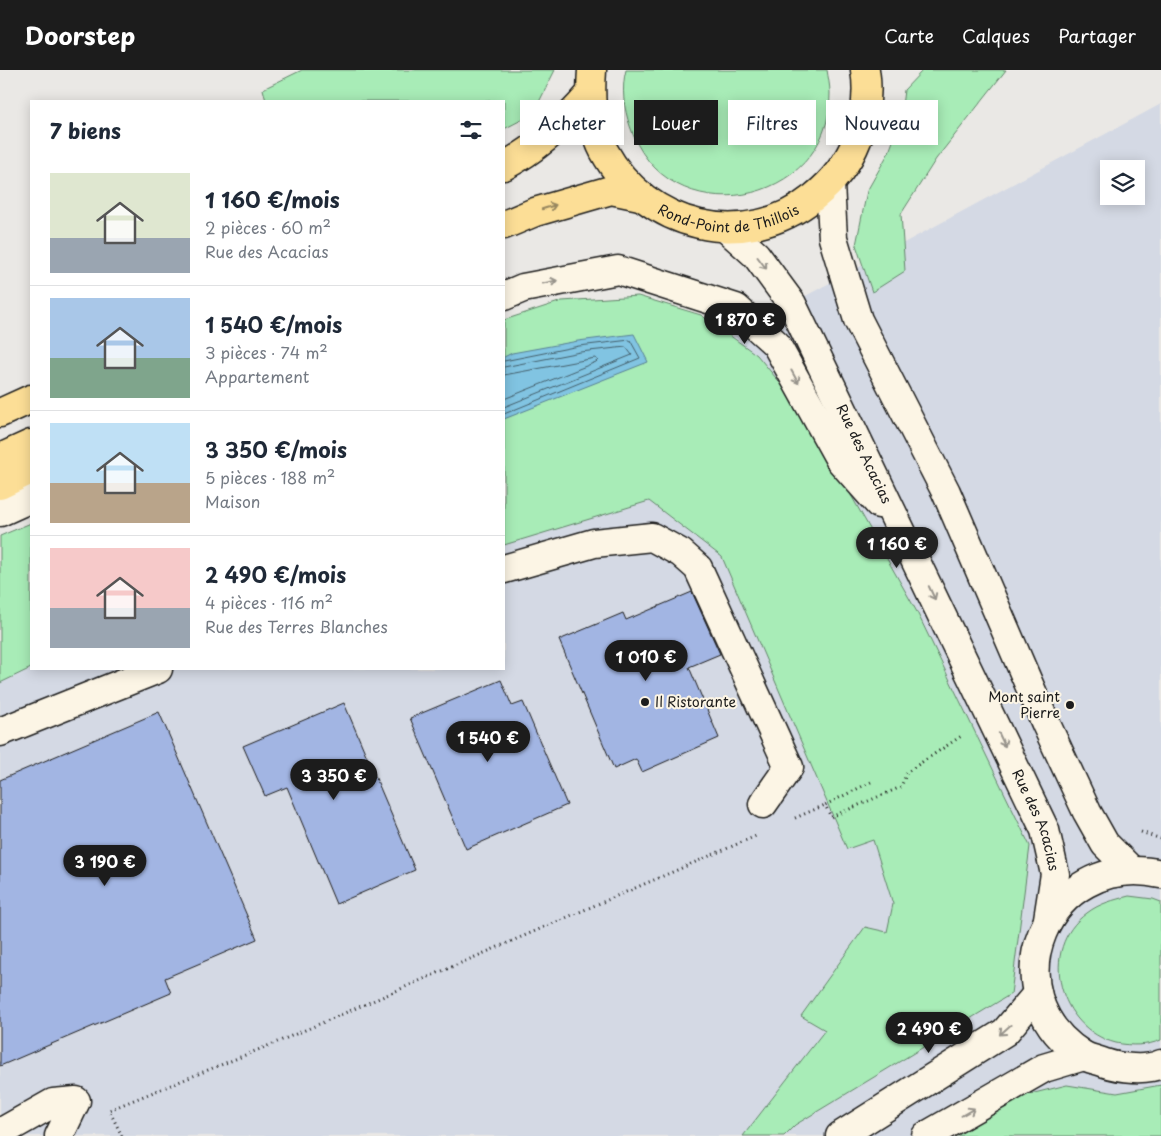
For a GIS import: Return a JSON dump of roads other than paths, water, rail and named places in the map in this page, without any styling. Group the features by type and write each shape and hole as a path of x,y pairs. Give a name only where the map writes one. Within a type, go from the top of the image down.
{"main road":[{"name":"Rond-Point de Thillois","path":"591,82 594,123 604,150 619,175 640,196 681,220 727,228 765,224 800,208 830,184 851,154 864,120 870,74"},
{"path":"505,166 514,161 567,120 591,82"},
{"path":"505,225 534,212 611,190 640,196"},
{"path":"0,413 30,399"},
{"path":"0,458 30,444"},
{"path":"0,485 30,470"}],"street":[{"path":"830,184 833,238 858,320 946,492 1086,812 1105,844 1131,870"},
{"name":"Rue des Acacias","path":"727,228 756,255 792,304 1045,830 1055,874 1048,919"},
{"path":"505,296 523,288 618,270 736,308 776,344 840,460 903,532"},
{"path":"0,512 30,498"},
{"path":"505,569 594,543 652,537 681,553 698,568 789,767 763,804"},
{"path":"0,732 155,670"},
{"path":"1161,874 1131,870 1106,874 1083,884 1063,899 1048,919 1035,955 1037,994 1054,1029 1084,1056 1120,1067 1161,1064"},
{"path":"840,1136 1005,1032 1037,994"},
{"path":"926,1136 1044,1068 1084,1056"},
{"path":"0,1133 53,1103 76,1101 59,1136"}],"water":[{"path":"634,334 648,362 505,419 505,356 512,353 578,341"}],"place":[{"name":"Il Ristorante","path":"645,702"},
{"name":"Mont saint Pierre","path":"1070,705"}]}
